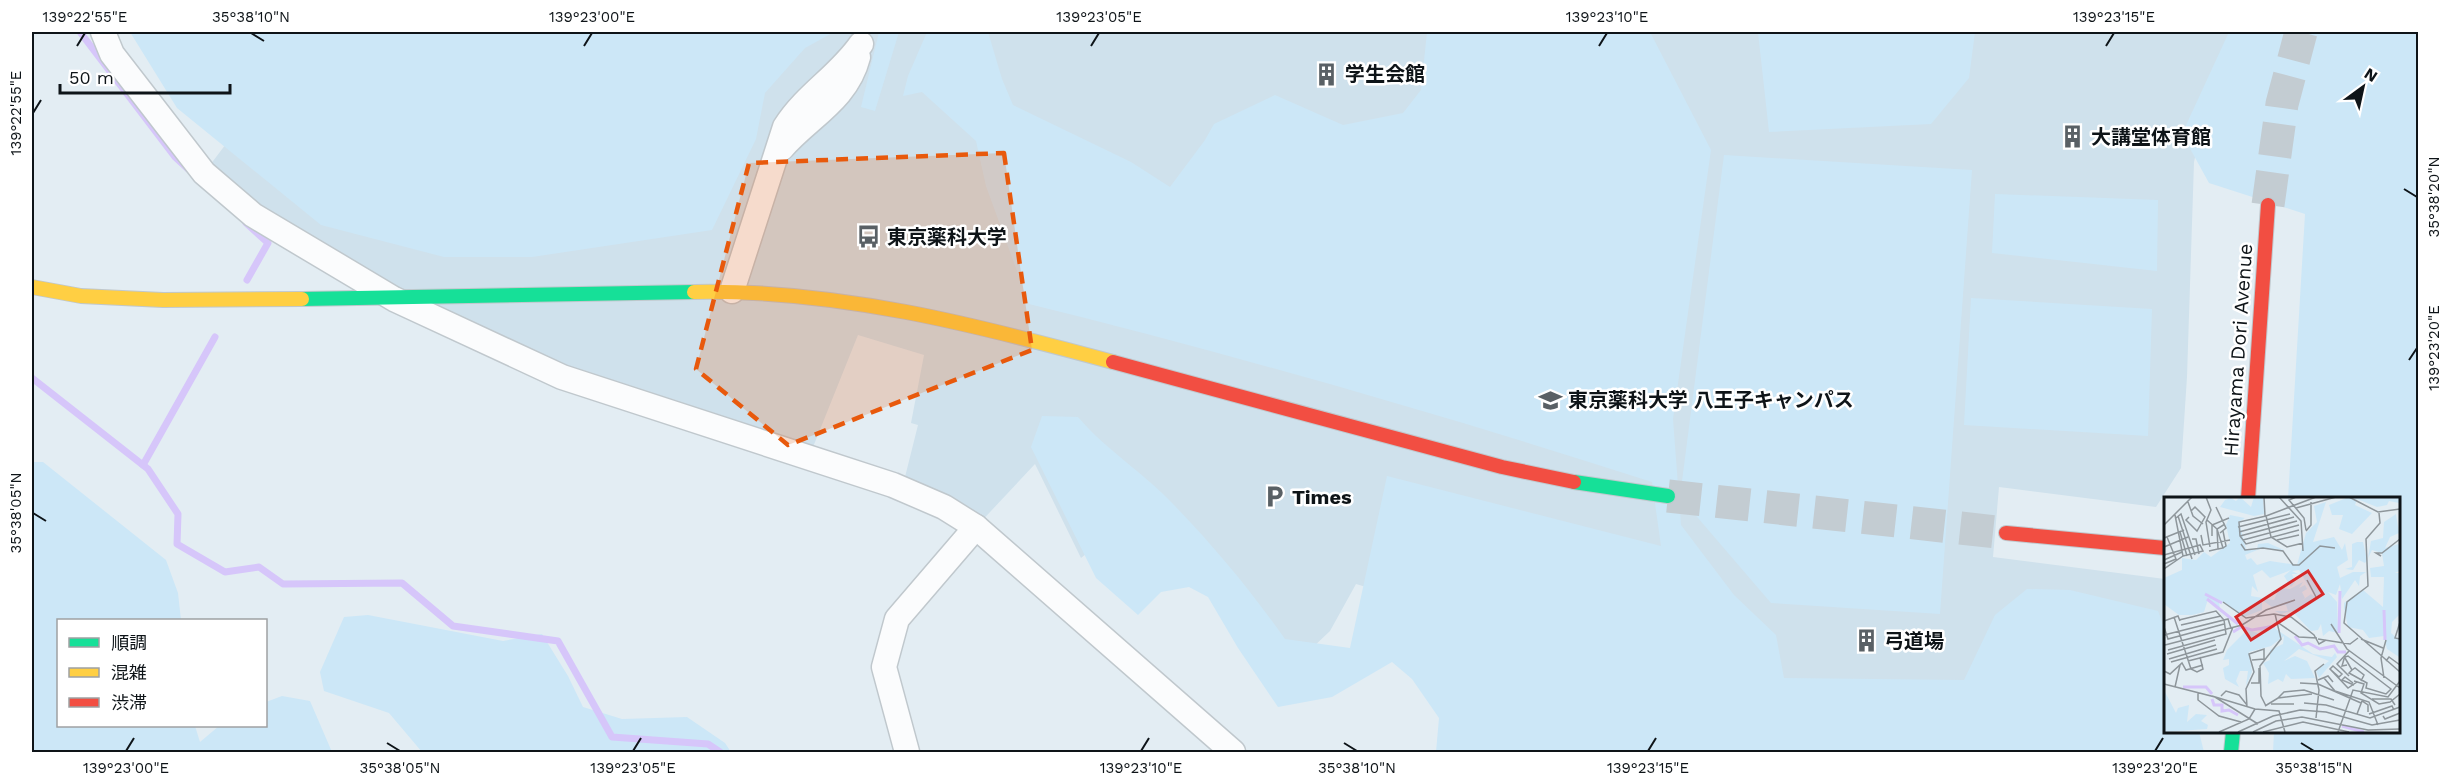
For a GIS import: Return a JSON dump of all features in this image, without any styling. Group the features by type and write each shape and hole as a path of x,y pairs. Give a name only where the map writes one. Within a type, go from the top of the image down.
{"street":[{"path":"103,32 112,54 204,173 253,215 394,299 562,377 893,485 944,507 976,526 1233,753"},
{"path":"732,291 776,154"},
{"name":"Hirayama Dori Avenue","path":"2248,497 2268,205"},
{"path":"32,287 81,296 163,300 394,299 732,291 824,299 964,324 1223,390 1502,467 1562,480 1668,496"},
{"path":"907,753 884,667 897,619 976,526"},
{"path":"2006,533 2164,548"},
{"path":"2231,753 2233,733"}],"highlighted area":[{"path":"1004,153 1032,350 788,445 696,369 749,163"}],"shaded area":[{"path":"130,32 834,32 805,48 765,93 756,139 712,230 532,257 444,257 321,225 177,108"},
{"name":"東京薬科大学 八王子キャンパス","path":"256,32 2230,32 2209,96 2194,162 2187,377 2181,468 2156,507 1999,487 1993,557 2164,579 2164,634 2013,703 1624,663 1356,584 1330,631 1271,687 1150,502 1081,558 1035,464 976,527 902,489 918,425 911,423 924,355 858,335 809,457 440,322 204,173 235,132"},
{"path":"879,32 899,32 875,111 861,107"},
{"path":"927,32 988,32 1002,79 1013,105 1131,162 1170,187 1214,124 1275,95 1343,125 1403,113 1421,90 1427,32 1650,32 1711,150 1673,419 1681,525 1734,595 1776,635 1784,678 1964,680 1995,615 2027,589 2070,590 2158,611 2164,627 2164,733 2199,733 2204,752 1436,752 1439,718 1412,679 1392,662 1332,697 1278,707 1238,648 1208,597 1189,587 1161,592 1138,615 1096,578 1031,447 1042,416 1078,417 1162,493 1232,569 1285,639 1350,648 1387,476 1661,546 1652,482 1342,388 1186,344 1029,304 986,186 976,141 922,92 903,96 908,76"},
{"path":"1758,32 1975,32 1969,78 1931,124 1769,132"},
{"path":"2229,32 2418,32 2418,752 2273,752 2274,733 2399,733 2399,497 2288,497 2305,214 2209,183 2182,134"},
{"path":"1724,155 1972,170 1940,614 1771,603 1680,497"},
{"path":"1995,194 2158,200 2157,271 1992,253"},
{"path":"1971,298 2152,309 2148,436 1964,425"},
{"path":"32,462 43,462 166,560 178,593 181,619 57,619 57,727 195,727 200,742 218,727 267,727 267,702 282,696 310,701 332,752 32,752"},
{"path":"368,615 503,641 542,634 568,676 583,707 622,719 687,717 725,743 731,752 422,752 389,713 324,691 320,672 344,617"}],"waterway":[{"path":"80,32 175,157 188,169"},
{"path":"246,223 268,243 247,280"},
{"path":"143,465 215,337"},
{"path":"32,378 148,469 178,514 177,544 225,572 259,567 283,584 402,583 453,626 558,641 612,737 708,744 720,752"}],"tunnel":[{"path":"2268,205 2282,104 2301,32"},
{"path":"1668,496 2006,533"}],"traffic: fast":[{"path":"302,299 694,292"},
{"path":"1574,482 1668,496"},
{"path":"2231,752 2233,733"}],"traffic: slow":[{"path":"32,287 81,296 163,300 302,299"},
{"path":"694,292 801,296 854,303 958,323 1113,362"}],"traffic: jam":[{"path":"2248,497 2268,205"},
{"path":"1113,362 1502,467 1574,482"},
{"path":"2006,533 2164,548"}],"place":[{"name":"学生会館","path":"1327,74"},
{"name":"大講堂体育館","path":"2073,137"},
{"name":"東京薬科大学","path":"869,237"},
{"name":"東京薬科大学 八王子キャンパス","path":"1550,400"},
{"name":"Times","path":"1274,497"},
{"name":"弓道場","path":"1866,641"}]}
